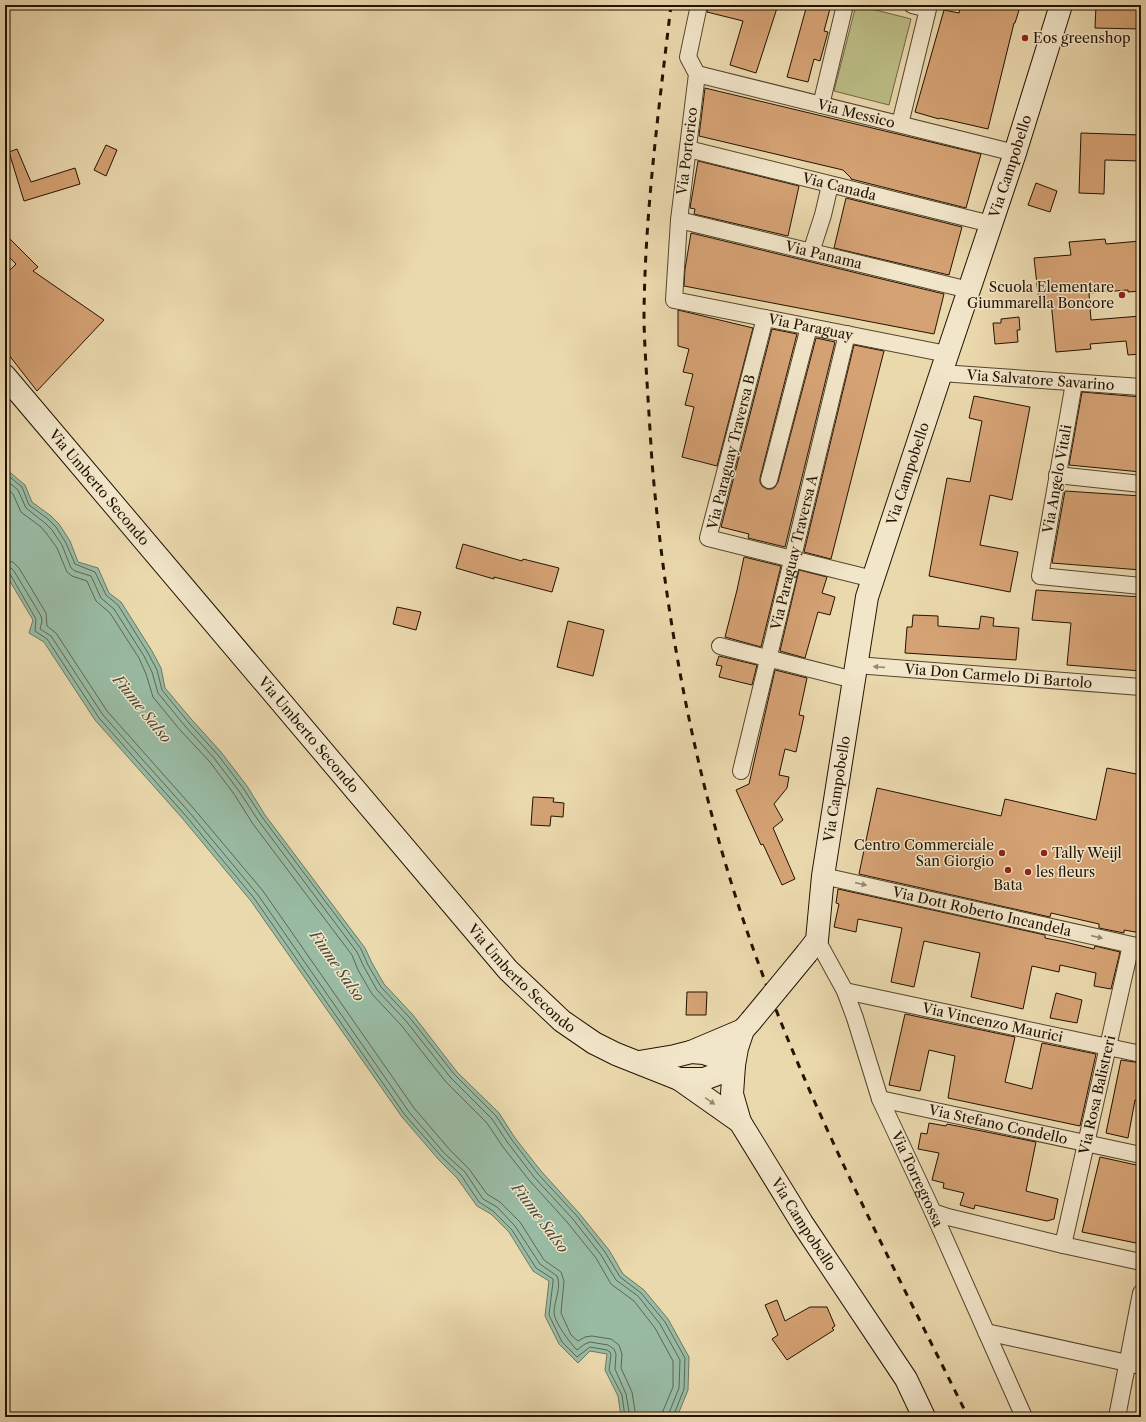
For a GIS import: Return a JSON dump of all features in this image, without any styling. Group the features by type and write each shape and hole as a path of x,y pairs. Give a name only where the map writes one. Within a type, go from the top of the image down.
{"main road":[{"name":"Via Campobello","path":"812,946 867,597 1015,153 1061,5"},
{"name":"Via Umberto Secondo","path":"5,376 508,970 562,1021 594,1043 616,1054 679,1079"},
{"path":"639,1062 691,1052 747,1025 812,946"},
{"name":"Via Campobello","path":"747,1025 736,1048 734,1065 732,1094 740,1122 802,1223 906,1379 924,1417"},
{"path":"691,1052 711,1056 734,1065"},
{"path":"679,1079 704,1079 720,1073 734,1065"},
{"path":"679,1079 740,1122"}],"street":[{"path":"697,74 688,58 699,5"},
{"path":"821,105 844,5"},
{"path":"900,124 928,9 912,5"},
{"name":"Via Messico","path":"697,74 1015,153"},
{"name":"Via Portorico","path":"674,300 679,220 697,74"},
{"name":"Via Canada","path":"688,149 991,224"},
{"path":"811,252 824,215 830,185"},
{"name":"Via Panama","path":"679,220 969,290"},
{"name":"Via Paraguay","path":"674,300 847,334 944,364"},
{"name":"Via Paraguay Traversa B","path":"765,318 708,538 873,578"},
{"path":"769,480 809,327"},
{"name":"Via Paraguay Traversa A","path":"741,771 847,334"},
{"name":"Via Salvatore Savarino","path":"944,364 1074,383 1141,387"},
{"name":"Via Angelo Vitali","path":"1074,383 1040,576 1141,586"},
{"path":"1057,475 1141,484"},
{"name":"Via Don Carmelo Di Bartolo","path":"720,646 768,658 855,672 1141,686"},
{"name":"Via Dott Roberto Incandela","path":"823,876 1136,946"},
{"name":"Via Torregrossa","path":"812,946 845,991 880,1099 933,1212 1024,1417"},
{"name":"Via Rosa Balistreri","path":"1063,1245 1108,1047 1136,946"},
{"name":"Via Vincenzo Maurici","path":"845,991 1141,1054"},
{"name":"Via Stefano Condello","path":"880,1099 1141,1155"},
{"path":"933,1212 1063,1245 1141,1262"},
{"path":"1117,1417 1134,1365 1141,1293"},
{"path":"986,1332 1134,1365"}],"shaded area":[{"path":"856,5 911,19 889,105 834,91"}],"water":[{"name":"Fiume Salso","path":"5,466 6,469 25,485 32,502 59,524 70,541 78,562 98,568 109,593 121,602 152,651 161,668 165,688 221,752 247,786 265,815 365,948 384,984 413,1015 457,1072 499,1113 515,1138 541,1171 579,1213 609,1250 623,1274 644,1290 668,1319 689,1357 688,1390 677,1417 621,1417 618,1396 605,1370 607,1354 590,1351 578,1363 559,1344 545,1316 549,1281 533,1271 509,1232 491,1214 477,1206 457,1178 439,1160 402,1117 251,901 183,819 95,720 44,642 29,633 33,620 5,573"}],"building":[{"path":"708,5 766,5 777,8 756,73 730,65 743,21 707,12"},
{"path":"807,5 831,5 824,31 828,32 820,61 814,59 808,82 787,77"},
{"path":"961,5 1002,5 1019,10 1014,23 988,129 939,119 915,112 944,10 959,13"},
{"path":"1096,5 1141,5 1141,29 1095,28"},
{"path":"705,88 981,154 966,208 851,179 843,170 699,136"},
{"path":"1081,133 1141,135 1141,161 1105,160 1104,194 1079,193"},
{"path":"106,145 117,150 106,176 94,170"},
{"path":"17,149 31,182 75,168 80,184 24,201 9,152"},
{"path":"698,161 799,186 788,236 694,214 695,209 690,208"},
{"path":"1036,183 1057,191 1050,212 1028,205"},
{"path":"846,198 962,227 949,275 834,248"},
{"path":"691,233 944,294 934,334 684,286 685,269"},
{"path":"5,234 38,267 33,271 104,320 37,391 5,350 5,275 16,264 5,253"},
{"path":"1105,239 1106,244 1141,241 1141,291 1128,292 1128,290 1089,293 1091,320 1141,316 1141,354 1128,355 1126,341 1090,344 1091,349 1056,352 1051,301 1039,302 1034,258 1071,255 1069,242"},
{"path":"678,310 753,328 717,466 682,457 694,407 685,405 693,374 683,372 689,349 678,346"},
{"path":"1019,317 1020,330 1017,330 1018,342 995,344 993,323 1001,323 1001,319"},
{"path":"772,329 797,334 760,478 762,486 767,489 772,489 778,482 816,338 835,342 785,547 748,538 749,534 721,527"},
{"path":"854,345 884,351 831,559 804,552"},
{"path":"1082,392 1141,397 1141,472 1069,465"},
{"path":"974,396 1030,407 1012,500 990,495 980,545 1018,552 1010,592 929,576 947,478 970,482 982,421 969,418"},
{"path":"1065,491 1141,496 1141,570 1052,563"},
{"path":"463,544 522,561 523,559 559,568 552,592 494,577 494,579 456,568"},
{"path":"744,557 781,566 761,647 725,637"},
{"path":"799,570 827,577 822,593 835,597 830,615 818,612 805,658 780,651"},
{"path":"1036,590 1141,597 1141,671 1067,665 1071,623 1032,620"},
{"path":"397,607 421,612 416,630 393,624"},
{"path":"913,615 938,616 938,626 979,629 981,616 994,618 993,626 1019,628 1016,660 905,653 907,627 912,627"},
{"path":"568,621 604,630 593,676 557,667"},
{"path":"719,656 757,665 752,685 719,677 722,666 716,665"},
{"path":"775,670 807,678 799,715 804,716 796,752 785,749 779,775 789,777 787,788 774,804 783,820 773,828 795,879 782,885 763,844 761,845 736,790 749,784"},
{"name":"Centro Commerciale San Giorgio","path":"1107,768 1141,775 1141,933 1124,930 1124,933 1099,928 1099,924 1051,913 1050,917 859,874 877,788 1001,816 1005,799 1096,820"},
{"path":"533,797 554,798 553,802 564,803 563,817 551,816 550,826 531,825"},
{"path":"838,889 1045,935 1045,938 1094,949 1095,946 1120,952 1111,989 1094,986 1096,973 1060,965 1059,972 1032,966 1023,1009 971,997 980,953 924,941 914,987 891,982 902,928 858,919 856,932 834,927 839,904 836,903"},
{"path":"687,992 707,992 706,1015 686,1015"},
{"path":"1056,993 1082,1000 1077,1023 1050,1018"},
{"path":"905,1014 1015,1037 1005,1082 1032,1089 1042,1043 1096,1054 1080,1126 948,1098 955,1056 929,1050 920,1091 889,1085"},
{"path":"1121,1060 1141,1063 1141,1101 1135,1100 1128,1138 1106,1133"},
{"path":"929,1123 946,1126 947,1124 1036,1142 1026,1191 1058,1199 1054,1219 1047,1221 975,1205 974,1209 960,1205 964,1193 943,1188 944,1183 932,1180 939,1153 918,1149 921,1133 927,1134"},
{"path":"1100,1157 1141,1166 1141,1244 1082,1232"},
{"path":"777,1300 785,1321 810,1307 827,1307 835,1326 832,1328 834,1330 787,1360 772,1339 778,1335 765,1305"}],"railway":[{"path":"671,5 657,121 650,198 645,275 644,327 652,462 659,528 667,594 690,726 723,855 765,981 787,1037 835,1147 968,1417"}],"place":[{"name":"Eos greenshop","path":"1025,38"},
{"name":"Scuola Elementare Giummarella Boncore","path":"1122,295"},
{"name":"Centro Commerciale San Giorgio","path":"1002,853"},
{"name":"Tally Weijl","path":"1044,853"},
{"name":"Bata","path":"1008,870"},
{"name":"les fleurs","path":"1028,872"}]}
